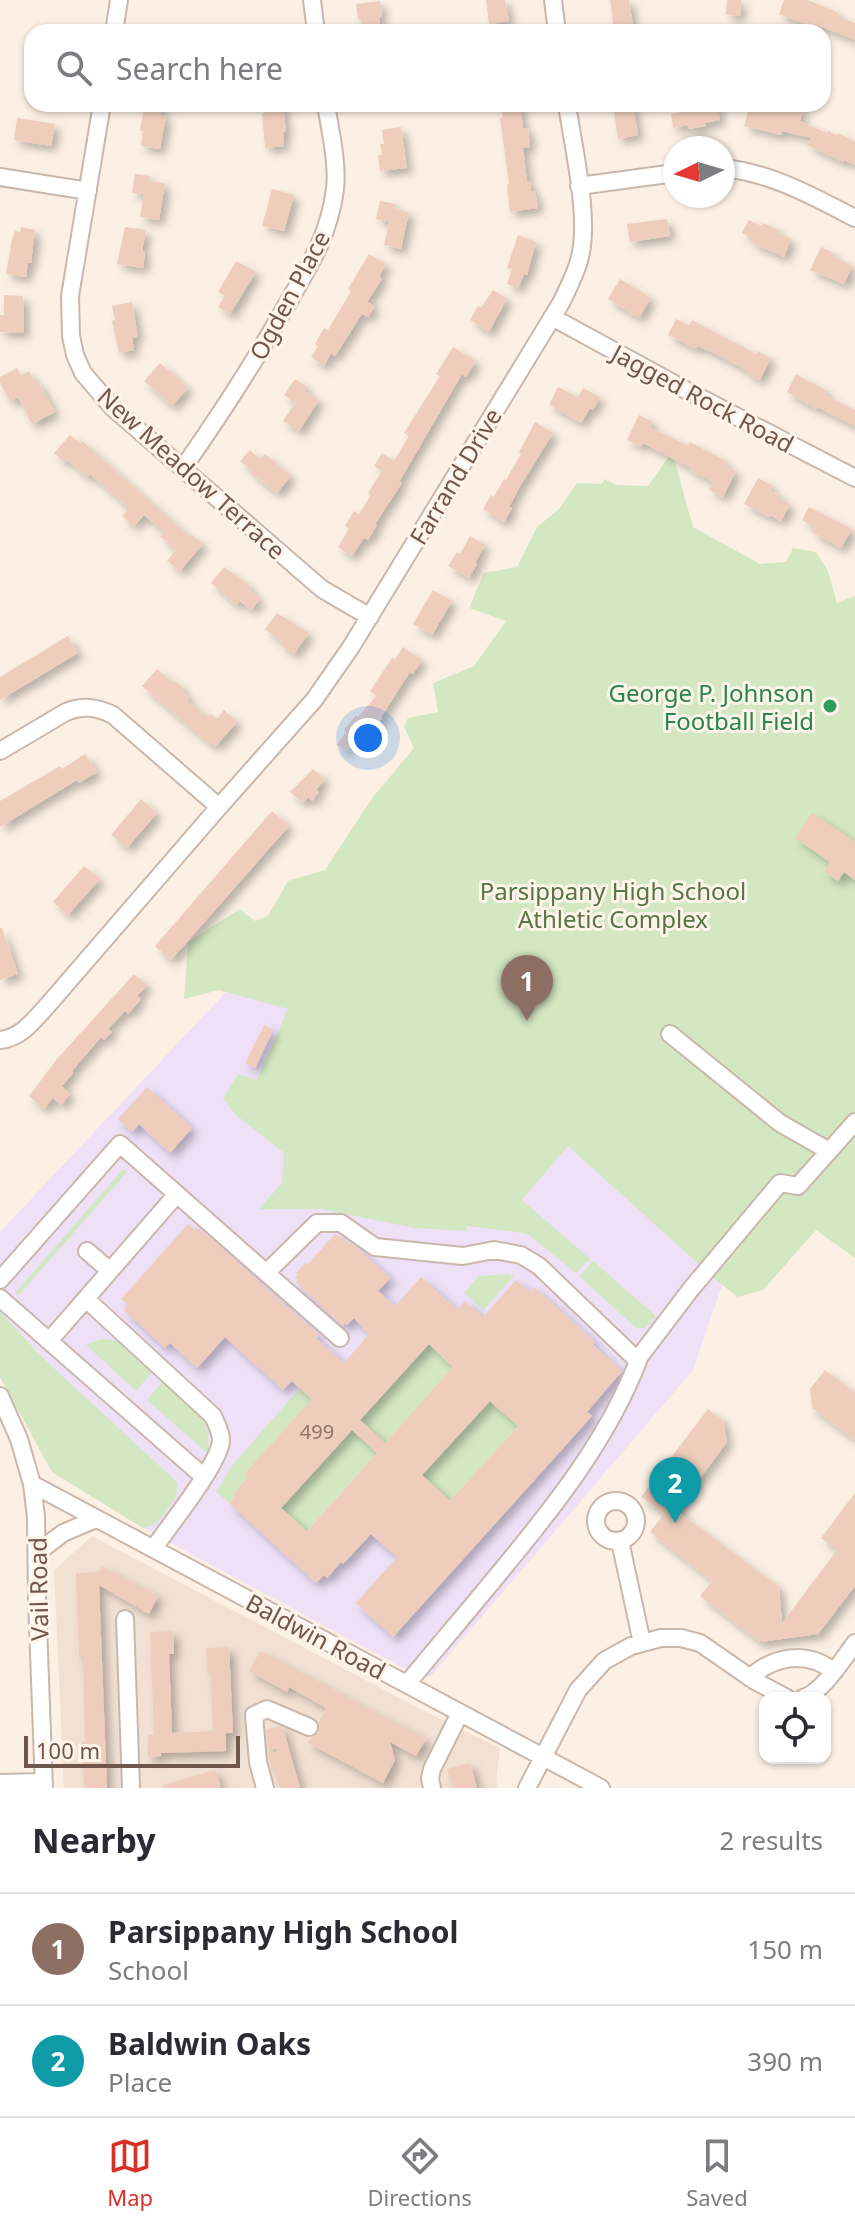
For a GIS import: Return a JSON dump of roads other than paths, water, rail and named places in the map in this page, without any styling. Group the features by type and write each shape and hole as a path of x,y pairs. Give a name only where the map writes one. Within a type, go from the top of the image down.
{"street":[{"path":"115,24 119,0"},
{"path":"312,0 315,24"},
{"path":"553,0 556,24"},
{"name":"New Meadow Terrace","path":"101,112 70,296 75,355 88,381 113,408 322,589 370,617"},
{"name":"Ogden Place","path":"183,468 219,418 321,245 331,214 335,186 335,162 327,112"},
{"name":"Farrand Drive","path":"0,1040 14,1037 47,1006 314,700 370,617 574,276 580,257 583,219 568,112"},
{"path":"735,169 792,186 855,218"},
{"path":"579,186 663,175"},
{"path":"0,177 88,191"},
{"name":"Jagged Rock Road","path":"552,317 855,478"},
{"path":"0,751 66,712 75,708 95,707 113,715 219,807"},
{"path":"670,1034 780,1123 829,1151"},
{"path":"407,1684 566,1490 613,1415 637,1360 696,1283 780,1183 798,1186 855,1122"},
{"path":"0,1280 120,1144 340,1338"},
{"path":"49,1341 177,1194"},
{"path":"266,1273 317,1223 341,1223 375,1247 463,1256 494,1250 521,1255 539,1266 637,1360"},
{"path":"87,1251 110,1271"},
{"path":"0,1298 204,1477"},
{"path":"86,1299 213,1416 221,1438 219,1452 204,1477 154,1548"},
{"name":"Vail Road","path":"0,1396 19,1439 32,1484 36,1517 44,1785"},
{"name":"Baldwin Road","path":"32,1484 601,1788"},
{"path":"37,1553 63,1533 96,1519"},
{"path":"620,1541 642,1643"},
{"path":"125,1619 131,1788"},
{"path":"527,1788 578,1690 591,1673 604,1661 642,1643 661,1638 681,1638 700,1643 776,1692"},
{"path":"814,1692 855,1643"},
{"path":"750,1678 775,1661 802,1657 823,1662 833,1671"},
{"path":"265,1788 257,1757 254,1715 267,1709 309,1727"},
{"path":"432,1788 432,1769 460,1713"},
{"path":"0,1783 44,1785"}],"place":[{"name":"George P. Johnson Football Field","path":"830,706"},
{"name":"Parsippany High School","path":"527,1021"},
{"name":"Baldwin Oaks","path":"675,1523"}],"park label":[{"name":"Parsippany High School Athletic Complex","path":"613,904"}]}
